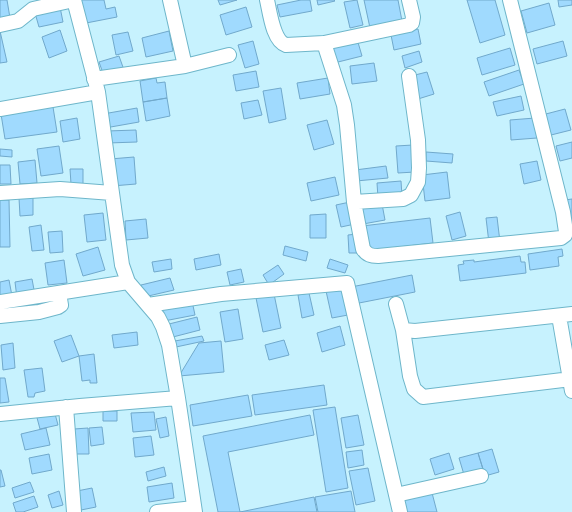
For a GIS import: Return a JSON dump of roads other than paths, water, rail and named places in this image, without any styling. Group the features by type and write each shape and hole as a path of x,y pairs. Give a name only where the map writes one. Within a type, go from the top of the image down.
{"street":[{"path":"0,25 18,21 33,9 74,0 96,86 122,265 128,282 158,317 163,327 178,398 194,510 157,512"},
{"path":"170,0 185,66"},
{"path":"267,0 274,31 281,42 286,45 324,43 411,24 413,17 409,0"},
{"path":"324,43 338,85 348,125 354,202 363,248 366,253 374,256 561,238 569,232 510,0"},
{"path":"0,110 229,55"},
{"path":"354,202 403,199 411,195 418,182 418,140 409,76"},
{"path":"0,193 60,189 112,193"},
{"path":"0,302 128,282"},
{"path":"148,305 221,294 347,283 400,512"},
{"path":"0,316 39,312 58,307 61,305 59,292"},
{"path":"396,304 403,330 410,376 414,389 423,397 571,385 565,315 415,331 403,330"},
{"path":"0,414 178,398"},
{"path":"66,407 74,512"},
{"path":"396,495 481,476"}]}
